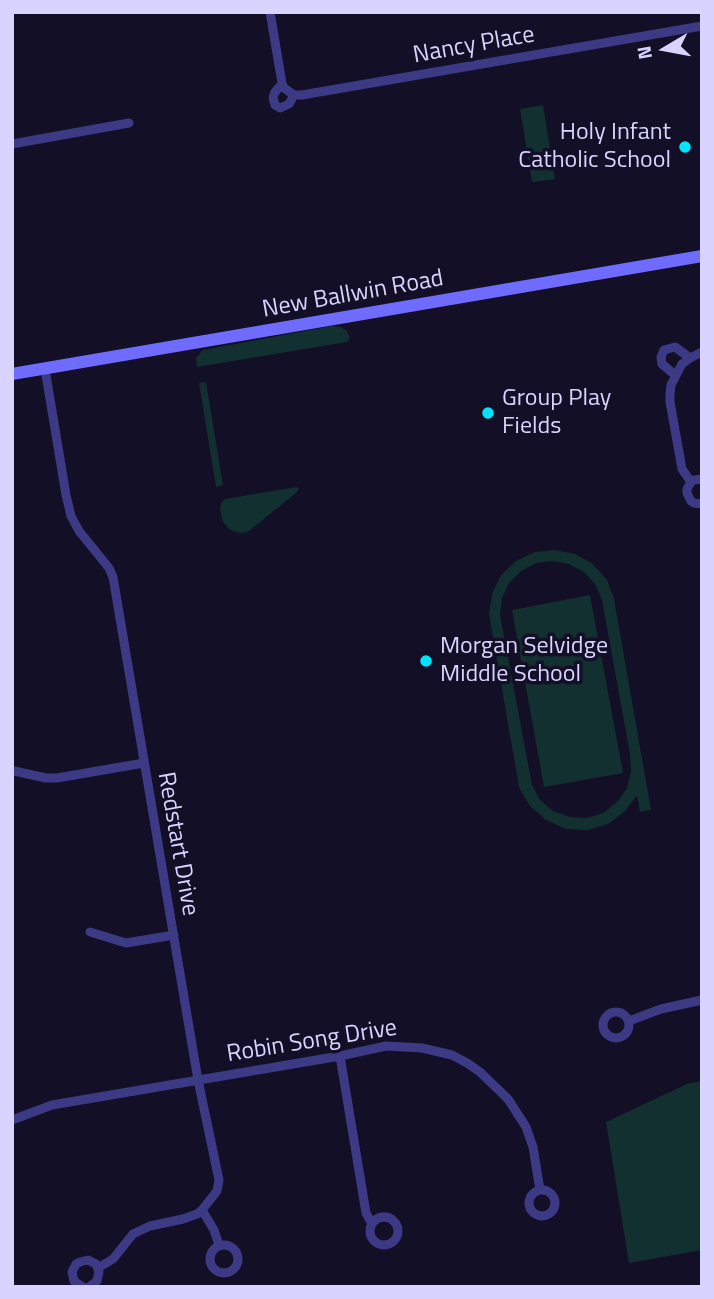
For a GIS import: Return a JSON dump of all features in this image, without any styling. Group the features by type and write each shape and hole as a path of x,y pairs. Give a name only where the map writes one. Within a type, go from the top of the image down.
{"main road":[{"name":"New Ballwin Road","path":"12,374 702,256"}],"street":[{"name":"Nancy Place","path":"270,12 282,84 273,98 275,105 280,108 289,104 294,95 702,26"},
{"path":"282,84 294,95"},
{"path":"12,144 129,123"},
{"path":"675,375 662,364 664,350 675,347 690,358"},
{"path":"691,482 682,470 670,402 671,385 682,364 702,352"},
{"name":"Redstart Drive","path":"45,369 71,516 113,577 198,1080 219,1180 218,1191 202,1210"},
{"path":"702,479 694,480 687,489 688,497 694,503 702,504"},
{"path":"14,771 57,778 144,763"},
{"path":"90,932 126,943 174,934"},
{"path":"629,1021 661,1009 702,1000"},
{"name":"Robin Song Drive","path":"12,1120 52,1105 340,1056 386,1045 403,1046 453,1055 474,1068 508,1099 526,1127 533,1147 540,1190"},
{"path":"340,1056 366,1213 372,1224"},
{"path":"98,1268 113,1259 133,1234 150,1226 183,1219 202,1210 219,1245"},
{"path":"83,1287 77,1284 72,1272 76,1264 84,1260 96,1264 98,1268 99,1277 89,1287"}],"green space":[{"path":"543,105 555,179 532,182 520,109"},
{"path":"332,326 347,331 350,338 347,342 197,367 196,358 203,350"},
{"path":"206,382 223,485 216,487 199,383"},
{"path":"299,488 297,492 249,531 235,532 223,522 220,509 225,499"},
{"path":"555,550 575,554 593,564 607,580 614,599 651,810 640,812 637,795 625,811 608,824 587,830 566,829 546,820 530,806 519,787 489,614 492,594 501,575 516,561 535,552","holes":["552,561 569,564 584,572 595,584 602,600 630,754 631,771 627,788 617,802 603,813 587,818 570,817 553,811 540,800 532,785 500,615 502,598 509,583 521,571 536,563"]},
{"path":"590,595 623,773 544,787 512,610"},
{"path":"702,1081 702,1250 629,1263 606,1122 687,1084"}],"place":[{"name":"Holy Infant Catholic School","path":"685,147"},
{"name":"Group Play Fields","path":"488,413"},
{"name":"Morgan Selvidge Middle School","path":"426,661"}]}
